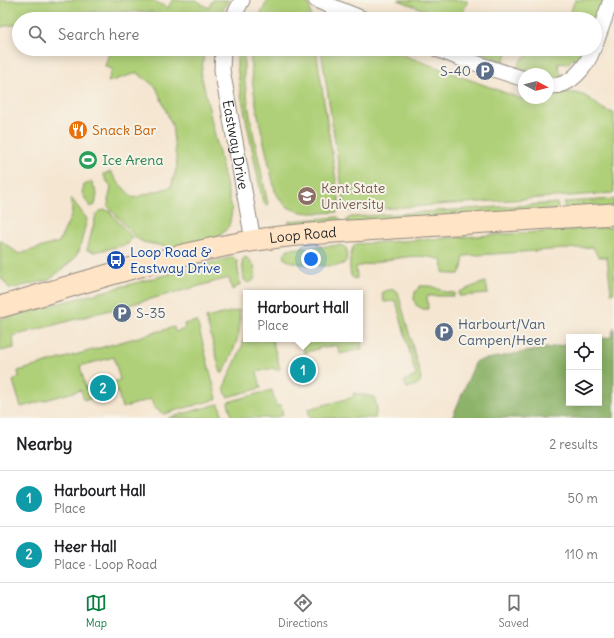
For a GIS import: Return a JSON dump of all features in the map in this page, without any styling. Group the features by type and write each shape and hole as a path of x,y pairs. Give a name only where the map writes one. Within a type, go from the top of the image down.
{"street":[{"path":"236,12 242,0"},
{"path":"316,0 346,12"},
{"path":"602,25 611,0"},
{"name":"Eastway Drive","path":"223,56 222,70 253,240"},
{"path":"454,56 518,77"},
{"path":"554,86 563,84 576,75 583,69 591,56"},
{"name":"Loop Road","path":"0,307 122,272 253,240 282,236 614,214"}],"green space":[{"path":"0,0 152,0 168,8 172,0 196,0 208,8 213,0 228,0 222,12 12,12 12,25 0,27"},
{"path":"268,0 299,0 309,4 310,12 262,12"},
{"path":"398,0 467,0 463,12 430,12"},
{"path":"575,0 603,0 599,12 571,12"},
{"path":"108,56 204,56 201,74 232,210 229,226 222,234 211,241 178,249 143,242 136,238 107,205 109,203 108,201 111,188 103,174 111,172 116,180 133,198 171,187 177,166 172,125 156,87 137,73 108,82 112,69 105,66"},
{"path":"237,56 244,56 244,77 251,122 268,205 263,203 241,94"},
{"path":"250,56 317,56 340,206 337,212 302,212 290,208 280,200 275,191 263,138"},
{"path":"322,56 406,56 518,98 518,104 554,104 554,92 572,93 584,95 606,111 614,113 614,193 348,211 345,208"},
{"path":"490,56 506,56 503,62"},
{"path":"526,56 582,56 577,67 573,58 568,64 558,63 562,78 554,78 554,68 517,68 521,60"},
{"path":"92,182 97,194 95,205 90,207 82,193 84,185"},
{"path":"71,198 87,219 79,251 74,259 49,280 10,289 0,276 0,240 19,254 59,242 72,214"},
{"path":"614,199 614,207 565,210 564,202"},
{"path":"557,203 558,211 348,225 347,219 351,217"},
{"path":"100,211 109,211 132,237 128,244 95,252 87,250 96,215"},
{"path":"338,217 341,220 342,226 289,226 289,221"},
{"path":"614,227 614,293 611,293 607,257 598,257 593,247 464,256 462,268 459,274 443,272 442,260 432,257 422,256 399,258 356,267 357,278 355,279 351,276 350,260 355,244"},
{"path":"343,245 347,250 345,263 332,266 296,263 285,259 284,254 288,249"},
{"path":"233,257 237,261 240,285 232,290 229,278 13,336 14,348 0,351 0,319"},
{"path":"245,257 253,264 256,274 253,281 248,283 244,280 242,261"},
{"path":"486,282 488,294 459,296 459,292"},
{"path":"420,286 431,286 445,292 455,293 454,296 427,296 428,309 423,309 416,305 414,299 415,292"},
{"path":"394,289 398,292 421,378 419,384 407,388 404,381 416,376 396,301 384,302 382,293"},
{"path":"239,310 240,327 236,342 223,373 221,373 206,318"},
{"path":"197,321 217,399 164,414 154,408 151,399 122,408 118,392 112,393 109,383 120,380 114,357 80,366 86,389 96,386 98,397 84,400 81,390 21,407 13,381 19,377 18,371 174,327 175,332 185,329 184,324"},
{"path":"614,327 614,418 452,418 476,361 566,345 566,406 602,406 602,338 611,337"},
{"path":"243,342 273,342 280,369 275,370 274,368 257,372 261,388 227,397 224,387"},
{"path":"302,342 361,342 362,349 340,354 337,345 304,353"},
{"path":"272,390 276,406 281,405 283,415 274,418 232,418 228,402"},
{"path":"353,393 374,397 377,407 375,418 310,418 308,409 354,397"},
{"path":"218,404 223,418 168,418"}],"place":[{"name":"S-40","path":"485,71"},
{"name":"Snack Bar","path":"78,130"},
{"name":"Ice Arena","path":"88,160"},
{"name":"Kent State University","path":"307,196"},
{"name":"Loop Road & Eastway Drive","path":"116,260"},
{"name":"S-35","path":"122,313"},
{"name":"Harbourt/Van Campen/Heer","path":"444,332"},
{"name":"Harbourt Hall","path":"303,370"},
{"name":"Heer Hall","path":"103,388"}]}
